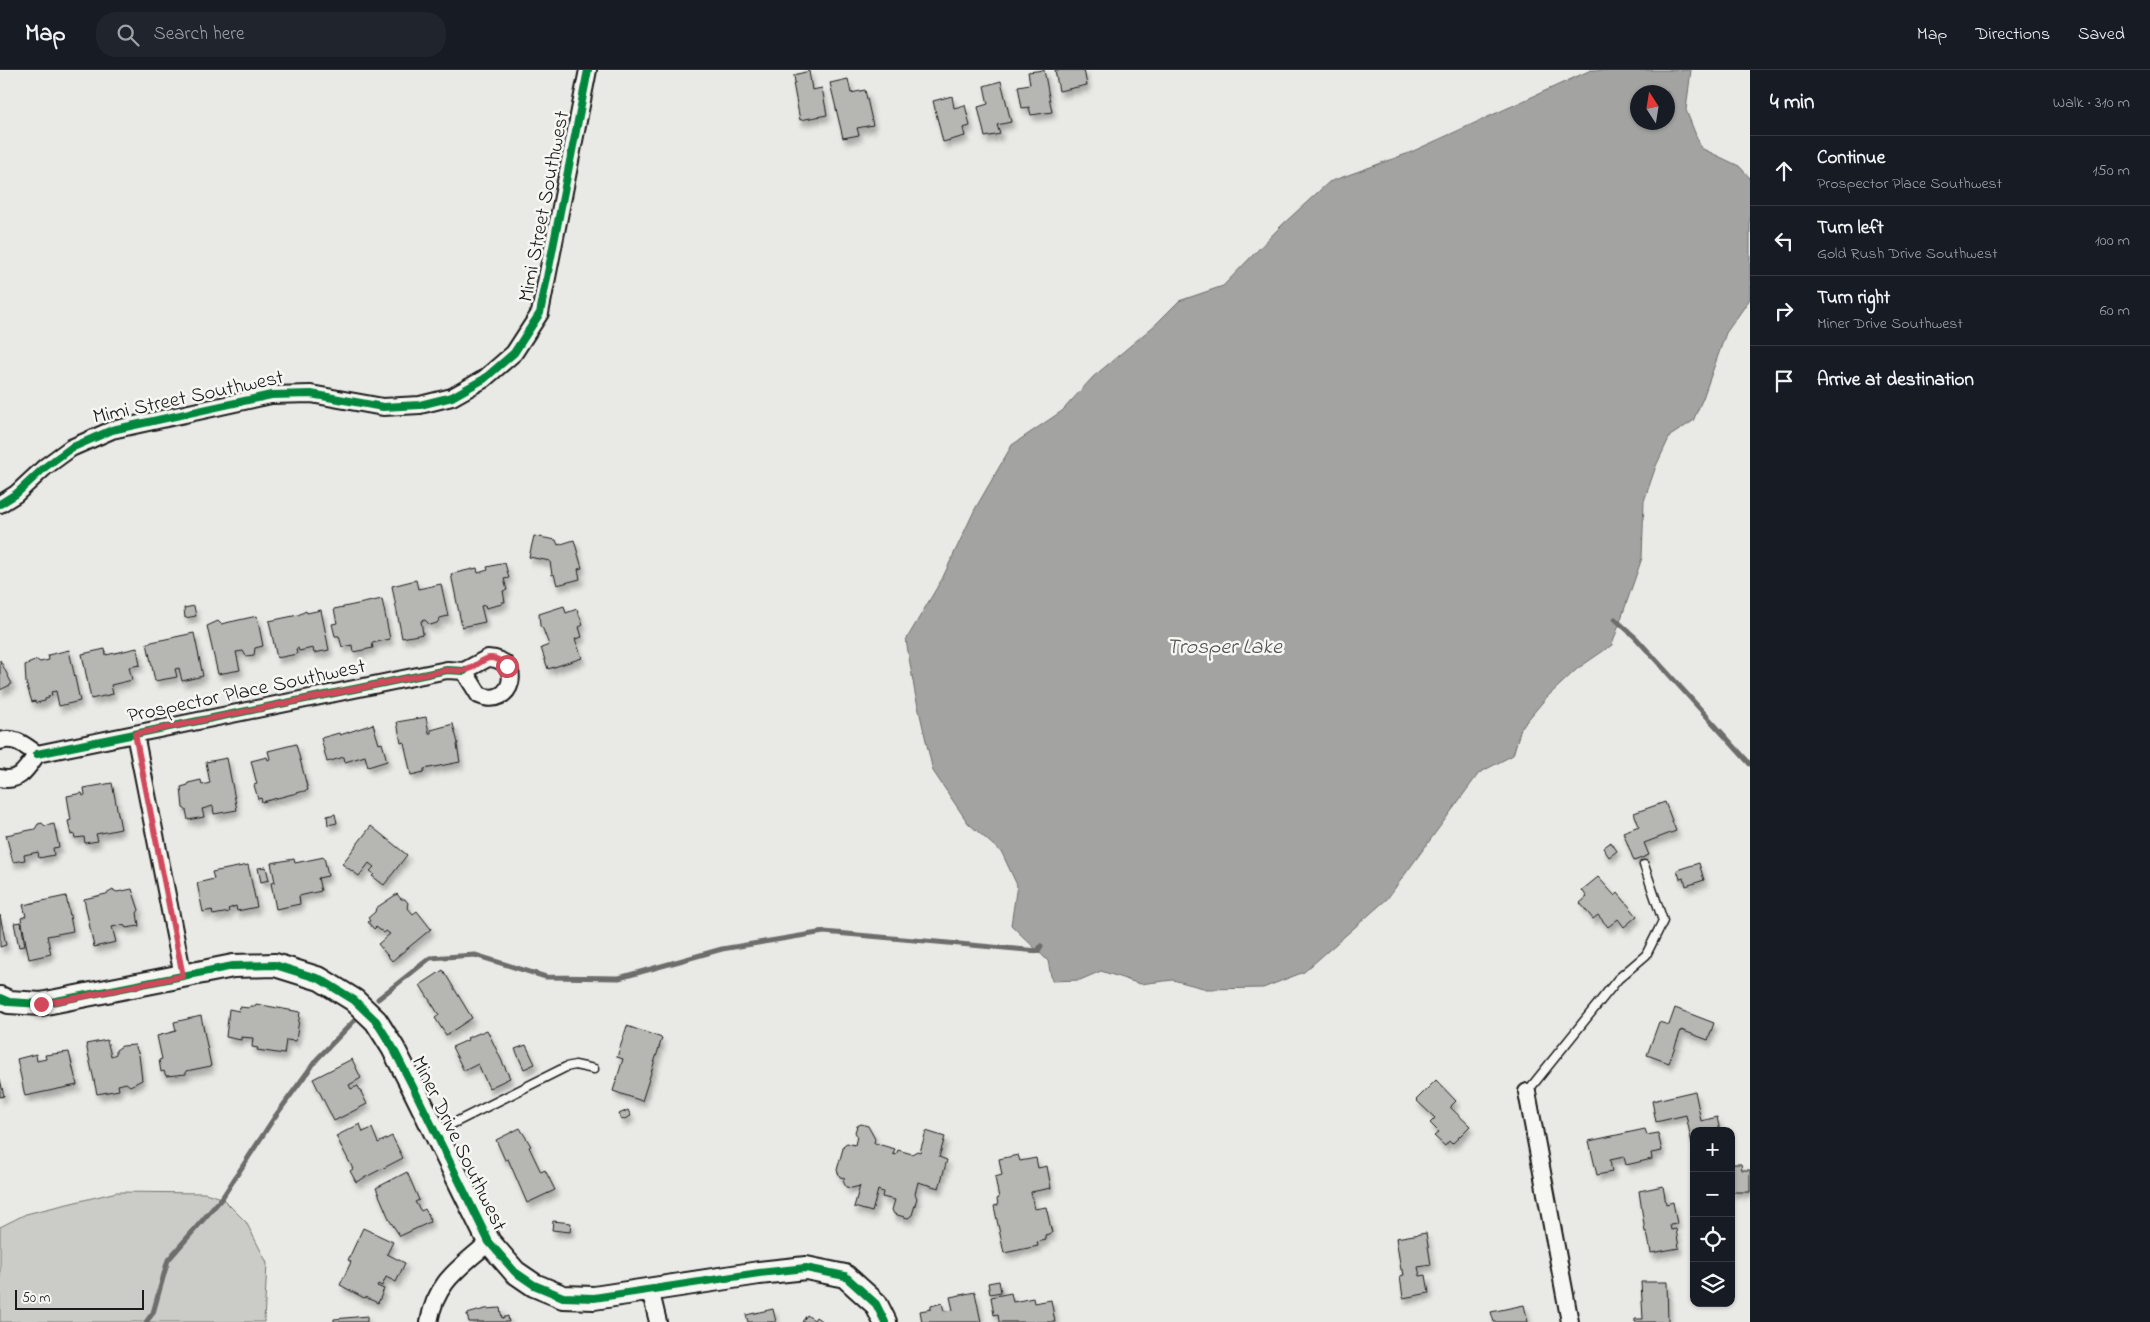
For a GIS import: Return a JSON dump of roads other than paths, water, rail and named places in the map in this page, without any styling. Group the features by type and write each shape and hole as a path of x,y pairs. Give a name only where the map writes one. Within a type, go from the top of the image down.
{"street":[{"name":"Mimi Street Southwest","path":"0,504 16,494 45,467 70,448 112,430 271,395 320,395 384,407 420,405 452,397 484,379 514,353 540,313 588,70"},
{"name":"Prospector Place Southwest","path":"36,754 447,670 464,671"},
{"path":"135,734 183,976"},
{"path":"0,741 11,739 18,741 36,754 20,776 14,779 0,778"},
{"name":"Miner Drive Southwest","path":"0,998 10,1002 41,1004 233,966 275,965 320,979 354,1000 376,1021 393,1048 436,1132 489,1242 501,1257 525,1279 550,1293 563,1297 594,1298 758,1273 806,1268 844,1276 876,1304 885,1322"},
{"path":"1526,1092 1570,1322"},
{"path":"429,1322 432,1307 442,1285 489,1242"},
{"path":"650,1290 658,1322"}],"lane":[{"path":"1526,1092 1618,979 1646,955 1663,921 1644,864"},
{"path":"436,1132 566,1067 575,1065 594,1068"}],"water":[{"name":"Trosper Lake","path":"1591,70 1691,70 1686,110 1701,148 1739,166 1750,178 1750,299 1726,333 1693,421 1670,436 1656,466 1644,501 1642,558 1612,645 1577,669 1546,698 1521,728 1513,755 1479,773 1387,899 1304,972 1263,988 1207,989 1173,980 1140,984 1101,971 1080,980 1052,981 1048,961 1011,925 1017,885 1002,853 968,823 933,771 915,693 906,640 942,579 975,509 1012,445 1062,411 1093,377 1155,325 1179,301 1223,286 1282,225 1329,182 1409,153"}],"waterway":[{"path":"1615,619 1636,638 1750,764"},
{"path":"378,999 430,958 475,955 546,977 619,978 722,949 824,932 1038,951 1041,946"},
{"path":"146,1322 153,1313 168,1260 222,1198 274,1118 317,1059 354,1021"}]}
